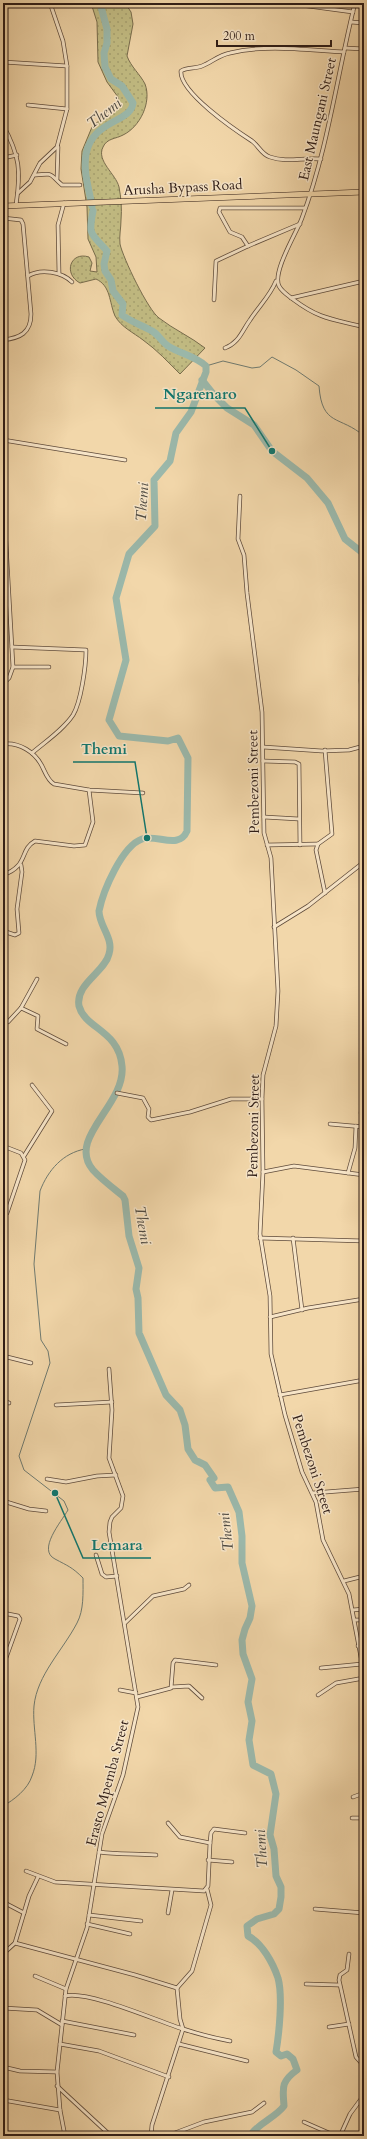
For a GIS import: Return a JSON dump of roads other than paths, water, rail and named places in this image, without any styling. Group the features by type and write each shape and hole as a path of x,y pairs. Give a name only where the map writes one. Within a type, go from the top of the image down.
{"main road":[{"name":"Arusha Bypass Road","path":"3,206 364,192"}],"street":[{"path":"18,193 30,182 40,163 55,150 67,108 67,66 63,41 50,3"},
{"path":"286,3 353,12"},
{"name":"East Maungani Street","path":"225,348 235,342 242,335 250,320 267,298 277,279 287,249 300,224 321,158 355,3"},
{"path":"350,22 364,23"},
{"path":"321,158 282,160 264,154 254,142 232,128 191,93 182,81 181,71 201,67 219,56 249,50 364,49"},
{"path":"3,62 67,66"},
{"path":"28,106 67,108"},
{"path":"3,125 17,155 18,193 16,205"},
{"path":"57,179 58,143"},
{"path":"3,158 17,155"},
{"path":"35,175 49,173 62,185 80,185"},
{"path":"58,274 58,224 64,203"},
{"path":"248,246 242,237 230,232 219,212 220,208 305,208"},
{"path":"3,218 22,222 31,314 30,325 24,334 18,338 3,340"},
{"path":"214,300 216,261 300,224"},
{"path":"28,276 36,272 58,274 66,276 72,282"},
{"path":"277,279 282,291 308,309 328,319 364,326"},
{"path":"291,298 364,281"},
{"path":"3,440 125,460"},
{"path":"3,492 13,667 9,678 3,684"},
{"name":"Pembezoni Street","path":"240,496 238,539 244,555 251,630 260,690 263,747 264,817 267,845 271,858 278,1015 274,1036 263,1075 262,1099 263,1172 260,1238 270,1296 270,1354 302,1472 313,1493 323,1540 344,1581 355,1620 358,1646 364,1673"},
{"path":"12,647 86,650 83,676 74,713 68,721 32,753"},
{"path":"362,654 361,680 364,732"},
{"path":"13,667 49,667"},
{"path":"263,747 349,750 364,747 364,735"},
{"path":"3,744 18,746 32,753 38,759 52,783 89,790 142,793"},
{"path":"267,845 318,844 332,834 325,750"},
{"path":"263,761 295,762 299,764 300,845"},
{"path":"3,875 16,870 21,865 30,846 35,841 74,846 85,845 93,822 89,790"},
{"path":"264,817 299,819"},
{"path":"318,844 316,855 325,893"},
{"path":"274,927 325,893 364,862"},
{"path":"3,931 15,935 19,932 17,910 22,877 21,865"},
{"path":"3,1022 8,1022 21,1008 37,979"},
{"path":"21,1008 38,1016 37,1029 66,1044"},
{"path":"7,1213 24,1166 24,1156 52,1111 32,1085"},
{"path":"117,1094 143,1098 149,1109 148,1117 151,1120 190,1112 230,1099 262,1099"},
{"path":"330,1124 364,1127"},
{"path":"348,1173 355,1148 356,1126"},
{"path":"3,1146 24,1156"},
{"path":"263,1172 294,1166 364,1176"},
{"path":"260,1238 364,1241"},
{"path":"293,1238 302,1310"},
{"path":"270,1317 364,1299"},
{"path":"3,1356 31,1363"},
{"name":"Erasto Mpemba Street","path":"65,2136 57,2086 57,2072 66,1989 77,1959 87,1924 102,1834 123,1775 137,1711 137,1697 117,1576 111,1549 110,1522 112,1517 122,1508 123,1496 116,1475 110,1464 108,1452 112,1402 109,1369"},
{"path":"280,1395 364,1380"},
{"path":"3,1401 9,1403"},
{"path":"56,1405 112,1402"},
{"path":"46,1478 66,1482 97,1476 116,1475"},
{"path":"313,1493 364,1489"},
{"path":"3,1501 30,1509 46,1511"},
{"path":"96,1555 104,1576 117,1576"},
{"path":"344,1581 364,1576"},
{"path":"124,1623 153,1596 184,1589 189,1585"},
{"path":"352,1610 364,1609"},
{"path":"3,1613 18,1616 20,1619 3,1666"},
{"path":"355,1620 364,1620"},
{"path":"358,1646 364,1644"},
{"path":"172,1687 173,1663 176,1660 216,1665"},
{"path":"322,1668 362,1664"},
{"path":"318,1695 336,1683 364,1678"},
{"path":"137,1697 172,1687 189,1686 202,1698"},
{"path":"120,1690 136,1693"},
{"path":"353,1797 364,1793"},
{"path":"352,1818 364,1818"},
{"path":"168,1823 180,1837 210,1843"},
{"path":"151,2136 152,2125 183,2029 180,2019 178,1988 192,1972 211,1905 207,1889 211,1833 214,1829 245,1834"},
{"path":"99,1852 156,1855"},
{"path":"208,1860 232,1862"},
{"path":"26,1871 38,1877 55,1882 94,1885 106,1884 202,1892 207,1889"},
{"path":"3,1954 15,1943 29,1896 38,1877"},
{"path":"168,1913 172,1890"},
{"path":"3,1902 24,1913"},
{"path":"315,1909 364,1913"},
{"path":"89,1915 141,1921"},
{"path":"87,1924 130,1934"},
{"path":"15,1943 178,1988"},
{"path":"349,1954 347,1970 339,1977 339,1985 356,2057 364,2066"},
{"path":"35,1976 66,1989"},
{"path":"306,1984 339,1985"},
{"path":"65,1996 76,1995 92,1999 183,2029 230,2041"},
{"path":"3,2008 37,2010 62,2023 134,2035"},
{"path":"329,2027 349,2024"},
{"path":"60,2044 99,2051 168,2077"},
{"path":"179,2044 247,2061"},
{"path":"3,2067 20,2071 57,2072"},
{"path":"57,2086 111,2136"},
{"path":"340,2136 350,2114 364,2095"},
{"path":"3,2100 60,2110"},
{"path":"167,2136 204,2122 252,2112 264,2103"},
{"path":"304,2122 336,2136"}],"waterway":[{"name":"Themi","path":"92,206 85,167 86,154 90,143 96,134 103,128 126,114 131,109 133,103 122,86 111,79 105,67 104,53 107,43 107,29 100,3"},
{"name":"Themi","path":"93,211 91,225 92,234 107,251 104,264 105,271 111,280 113,291 123,304 122,315 154,332 168,346 206,366 206,372 191,412 176,433 170,461 154,480 155,526 129,554 116,598 126,660 109,720 119,736 168,741 178,738 188,758 187,831 179,840 173,841 154,838 142,839 127,850 114,870 101,902 99,911 101,922 110,943 109,954 102,967 81,991 79,1006 82,1014 109,1037 120,1054 122,1066 121,1080 115,1094 91,1133 87,1146 87,1158 93,1170 123,1196 125,1200 129,1236 139,1268 136,1289 138,1298 139,1333 166,1395 180,1410 185,1425 188,1449 195,1460 205,1465 214,1478 210,1480 215,1488 228,1487 239,1512 242,1536 242,1563 252,1606 250,1618 242,1640 243,1654 252,1679 248,1702 252,1721 249,1740 253,1765 271,1774 276,1794 270,1835 274,1849 276,1876 281,1887 279,1909 274,1914 257,1919 247,1926 248,1936 262,1948 273,1966 278,1978 280,2005 276,2052 281,2056 287,2054 293,2059 297,2070 285,2082 283,2090 284,2106 276,2114 253,2131 250,2136"},
{"path":"206,366 223,361 252,368 260,367 272,357 296,370 319,386 321,399 328,414 364,436"},
{"path":"202,380 227,408 254,425 272,451 307,478 328,503 345,539 364,554"},
{"path":"3,1806 20,1794 32,1776 36,1759 34,1715 36,1695 45,1673 77,1623 82,1607 83,1578 73,1569 50,1555 48,1549 49,1543 56,1528 68,1510 64,1501 24,1470 19,1456 50,1363 48,1351 41,1340 34,1264 40,1191 47,1176 57,1164 70,1154 85,1149"}],"place":[{"name":"Ngarenaro","path":"272,451"},
{"name":"Themi","path":"147,838"},
{"name":"Lemara","path":"55,1493"}]}
